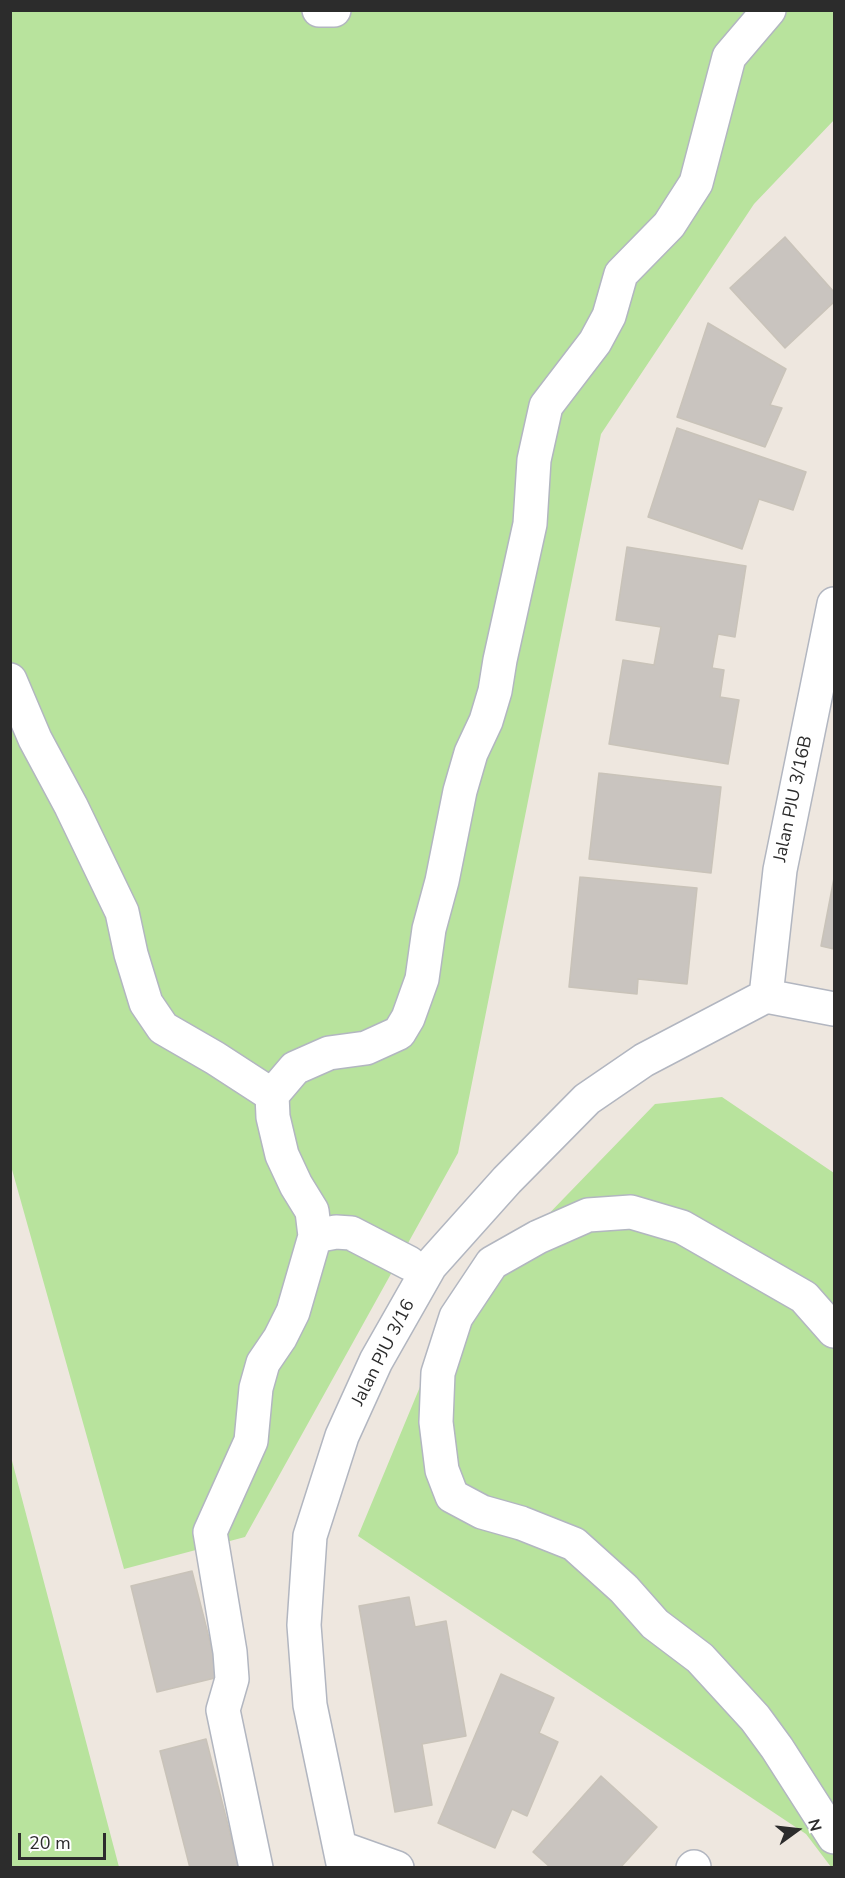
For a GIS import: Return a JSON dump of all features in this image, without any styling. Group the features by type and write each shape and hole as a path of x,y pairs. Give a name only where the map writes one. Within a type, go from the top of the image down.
{"street":[{"path":"319,10 334,10"},
{"path":"256,1868 223,1710 232,1679 230,1652 210,1532 251,1441 256,1388 262,1363 280,1338 292,1312 315,1236 312,1211 296,1185 282,1155 273,1117 272,1095 295,1068 329,1053 366,1048 399,1033 408,1018 422,979 429,929 447,862 460,791 471,753 486,721 495,691 530,524 534,460 546,406 595,342 609,316 621,274 669,225 696,183 729,57 769,10"},
{"name":"Jalan PJU 3/16B","path":"766,996 780,870 834,604"},
{"path":"10,680 35,739 71,806 122,912 131,954 146,1003 163,1028 216,1058 272,1095"},
{"path":"766,996 834,1009"},
{"name":"Jalan PJU 3/16","path":"343,1858 310,1705 304,1624 310,1536 342,1436 376,1361 430,1266 507,1180 586,1099 644,1060 766,996"},
{"path":"834,1331 804,1297 682,1227 631,1212 588,1215 538,1237 492,1263 456,1317 438,1373 436,1422 442,1470 452,1496 482,1512 522,1523 574,1544 624,1589 655,1624 700,1658 755,1718 834,1837"},
{"path":"315,1236 336,1232 351,1233 409,1263"},
{"path":"440,1284 468,1299"},
{"path":"343,1858 397,1868"}],"green space":[{"path":"10,11 834,11 834,120 754,204 601,434 458,1153 245,1537 124,1569 11,1166"},
{"path":"722,1097 834,1173 834,1867 831,1867 806,1834 358,1536 449,1317 655,1104"},
{"path":"11,1457 119,1867 11,1867"}],"building":[{"path":"785,237 834,292 834,302 785,348 730,288"},
{"path":"708,323 786,369 770,405 782,408 765,447 677,417"},
{"path":"677,428 806,472 793,510 759,499 742,549 648,517"},
{"path":"627,547 746,566 735,637 718,634 712,668 724,670 720,697 739,700 728,764 609,744 623,660 654,665 661,627 616,620"},
{"path":"599,773 721,787 711,873 589,859"},
{"path":"580,877 697,888 687,984 638,979 637,994 569,987"},
{"path":"834,878 834,949 821,946"},
{"path":"192,1571 219,1677 157,1692 131,1586"},
{"path":"409,1597 415,1627 446,1621 466,1736 422,1744 432,1805 395,1812 359,1606"},
{"path":"501,1674 554,1698 539,1733 558,1742 527,1816 512,1809 495,1848 438,1823"},
{"path":"206,1739 239,1868 190,1868 160,1751"},
{"path":"601,1776 657,1827 620,1868 551,1868 533,1852"}]}
